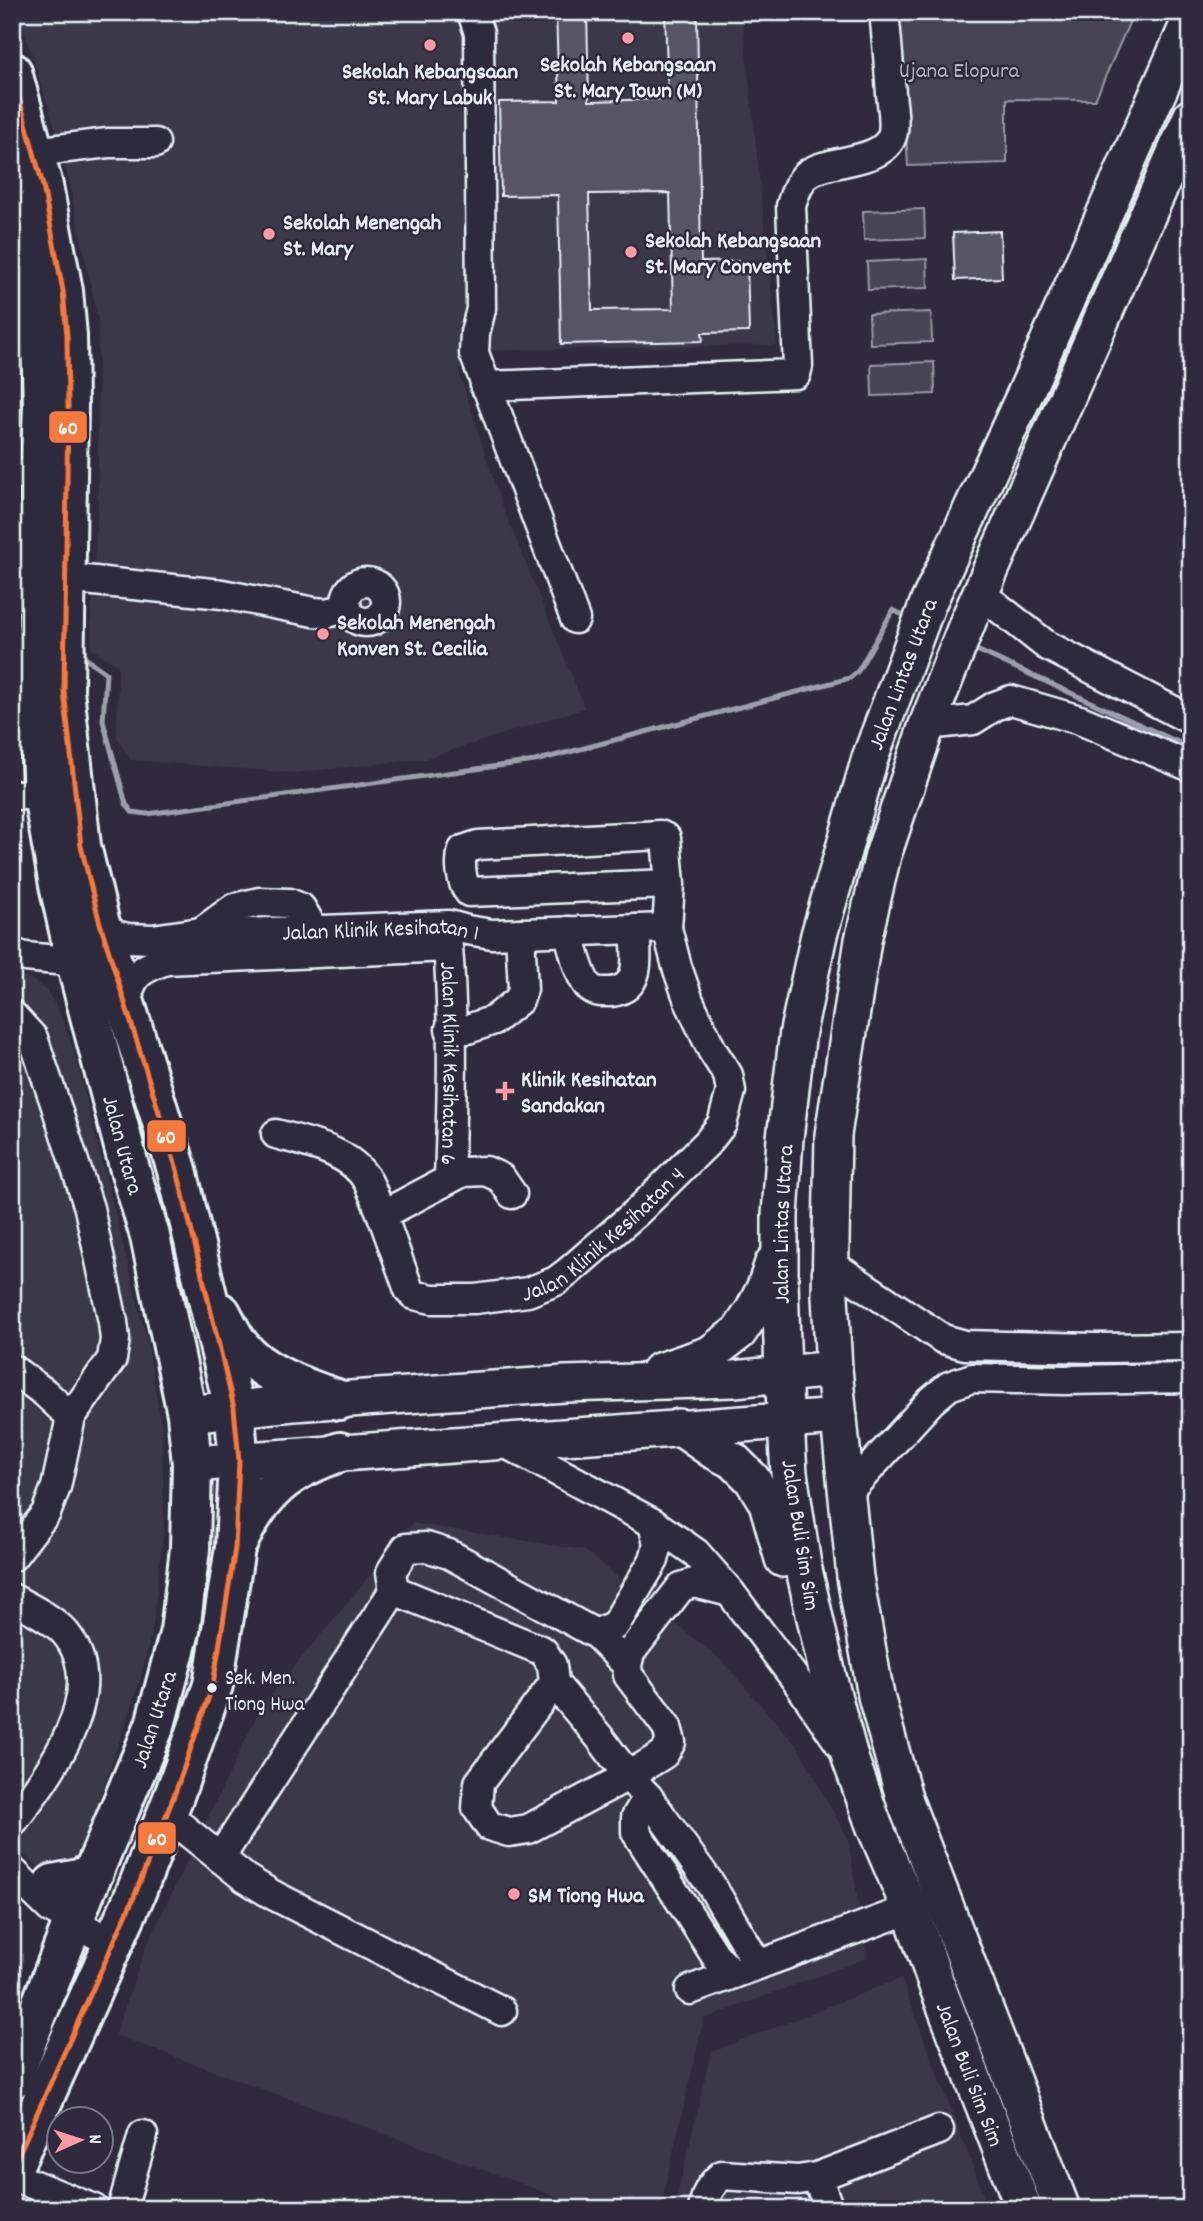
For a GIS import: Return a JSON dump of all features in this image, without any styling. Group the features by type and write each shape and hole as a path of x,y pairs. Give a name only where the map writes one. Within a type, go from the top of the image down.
{"highway":[{"name":"Jalan Utara","path":"12,72 34,152 57,254 67,336 65,578 51,635"},
{"name":"Jalan Utara","path":"12,182 35,288 41,343 43,406 26,473 51,635 50,687 28,795 59,886 76,962 147,1227 187,1414 192,1464 190,1549 180,1631 155,1725 71,1897 43,2003 12,2079"},
{"name":"Jalan Utara","path":"12,2169 118,1933 167,1815 213,1685 235,1548 239,1460 234,1408 203,1276 182,1191 99,919 81,846 50,687"},
{"path":"147,1227 159,1226 182,1191"},
{"path":"203,1276 234,1337 252,1358 304,1388 339,1400"},
{"path":"235,1548 250,1516 277,1484 313,1461 340,1452"}],"main road":[{"name":"Jalan Lintas Utara","path":"785,1420 780,1216 785,1138 799,1031 819,935 870,758 928,603 1025,394 1191,18"},
{"name":"Jalan Lintas Utara","path":"834,1369 831,1264 833,1135 863,940 883,855 948,669 1191,117"},
{"path":"625,1382 709,1354 739,1332 765,1287 776,1250 780,1216"},
{"path":"187,1414 234,1408 565,1384 734,1379 834,1369"},
{"name":"Jalan Buli Sim Sim","path":"834,1369 855,1577 876,1696 905,1801 1062,2209"},
{"path":"192,1464 839,1417"},
{"name":"Jalan Buli Sim Sim","path":"785,1420 797,1529 828,1680 851,1761 1024,2209"},
{"path":"679,1427 712,1450 734,1461 752,1479 767,1503 810,1644 828,1680"}],"street":[{"path":"472,12 479,33 481,309 473,345 474,353 575,619"},
{"path":"485,386 796,374 798,366 791,205 807,174 881,151 890,139 893,132 893,110 884,12"},
{"path":"34,152 84,145 155,142"},
{"path":"65,578 222,594 314,612 347,608"},
{"path":"974,607 994,604 1046,645 1191,719"},
{"path":"927,724 973,720 995,706 1011,700 1080,720 1191,767"},
{"path":"667,928 670,884 668,846 666,838 660,835 478,845 465,848 460,859 466,889 475,893 670,884"},
{"name":"Jalan Klinik Kesihatan 1","path":"99,919 116,935 152,939 201,932 224,934 449,925 492,934 667,928"},
{"name":"Jalan Klinik Kesihatan 4","path":"382,1215 409,1290 414,1295 432,1299 475,1299 528,1292 555,1281 568,1272 638,1211 708,1142 722,1124 731,1091 728,1075 712,1050 689,1001 667,928"},
{"path":"568,931 582,974 590,988 600,992 615,992 627,986 637,968 635,929"},
{"path":"450,1029 468,1029 494,1020 519,1000 523,989 520,933"},
{"name":"Jalan Klinik Kesihatan 6","path":"125,1005 130,983 141,969 166,960 448,947 449,1178"},
{"path":"12,953 76,962"},
{"path":"12,1557 46,1513 56,1487 71,1417 112,1359 115,1339 89,1208 33,1038 15,1024"},
{"path":"276,1134 322,1148 352,1164 367,1180 382,1215 463,1172 486,1171 501,1178 512,1194"},
{"path":"831,1264 943,1339 965,1345 1191,1347"},
{"path":"12,1369 44,1392 71,1417"},
{"path":"846,1494 931,1401 949,1386 960,1382 972,1378 1191,1378"},
{"path":"501,1441 653,1523 696,1553 730,1592 796,1680 851,1761"},
{"path":"597,1634 615,1625 654,1560 658,1544 653,1523"},
{"path":"220,1858 394,1590 391,1572 406,1548 426,1547 449,1554 597,1634 627,1665"},
{"path":"554,1683 479,1783 477,1808 489,1826 509,1832 527,1829 664,1754 671,1742 667,1727 628,1675 630,1653 681,1587 694,1583 730,1592"},
{"path":"394,1590 543,1651 552,1665 554,1683 648,1797 711,1885 746,1970"},
{"path":"12,1598 60,1628 71,1640 78,1657 81,1696 76,1716 59,1756 12,1823"},
{"path":"167,1815 245,1878 293,1906 502,2011"},
{"path":"12,1870 71,1897 118,1933"},
{"path":"690,1990 746,1970 914,1922"},
{"path":"703,2209 711,2183 723,2175 798,2180 821,2195 939,2130"},
{"path":"122,2209 143,2135"},
{"path":"12,2176 94,2209"}],"shaded area":[{"path":"18,12 742,12 777,345 459,351 460,376 502,505 585,708 425,759 292,773 130,760 117,737 118,666 92,649 91,618 98,502 98,320 62,149"},
{"path":"12,974 32,979 47,991 58,1009 74,1050 147,1340 162,1428 164,1526 152,1632 140,1680 99,1801 69,1873 49,1873 12,1847"},
{"name":"SM Tiong Hwa","path":"413,1523 584,1550 722,1661 798,1747 848,1839 867,1958 704,2019 660,2209 590,2209 115,2035 145,1949 261,1707"},
{"path":"901,1978 989,2209 674,2209 711,2052"}],"green space":[{"name":"Ujana Elopura","path":"899,12 1134,12 1095,100 1007,99 1007,163 908,166"},
{"path":"924,209 925,238 864,240 863,211"},
{"path":"927,259 928,288 868,290 867,262"},
{"path":"931,312 932,342 870,344 869,314"},
{"path":"934,362 935,394 872,396 871,364"}],"building":[{"path":"556,12 587,12 589,101 668,99 665,12 697,12 701,262 747,261 749,332 702,333 703,341 561,344 558,195 501,196 499,102 559,101","holes":["670,193 673,309 592,310 589,194"]},
{"path":"1000,231 1002,278 955,280 953,233"}],"waterway":[{"path":"84,657 106,673 103,721 126,804 132,812 147,814 535,761 850,678 858,671 893,610 909,618"},
{"path":"979,651 1191,748"},
{"path":"12,671 18,668"}],"transit line":[{"name":"60","path":"12,72 43,186 63,291 68,406 64,691 81,846 99,920 177,1170 234,1408 239,1460 235,1548 213,1685 175,1793 134,1897 12,2169"}],"place":[{"name":"Sekolah Kebangsaan St. Mary Town (M)","path":"628,38"},
{"name":"Sekolah Kebangsaan St. Mary Labuk","path":"430,45"},
{"name":"Sekolah Menengah St. Mary","path":"269,234"},
{"name":"Sekolah Kebangsaan St. Mary Convent","path":"631,252"},
{"name":"Sekolah Menengah Konven St. Cecilia","path":"323,634"},
{"name":"Klinik Kesihatan Sandakan","path":"505,1091"},
{"name":"Sek. Men. Tiong Hwa","path":"212,1688"},
{"name":"SM Tiong Hwa","path":"514,1894"}]}
